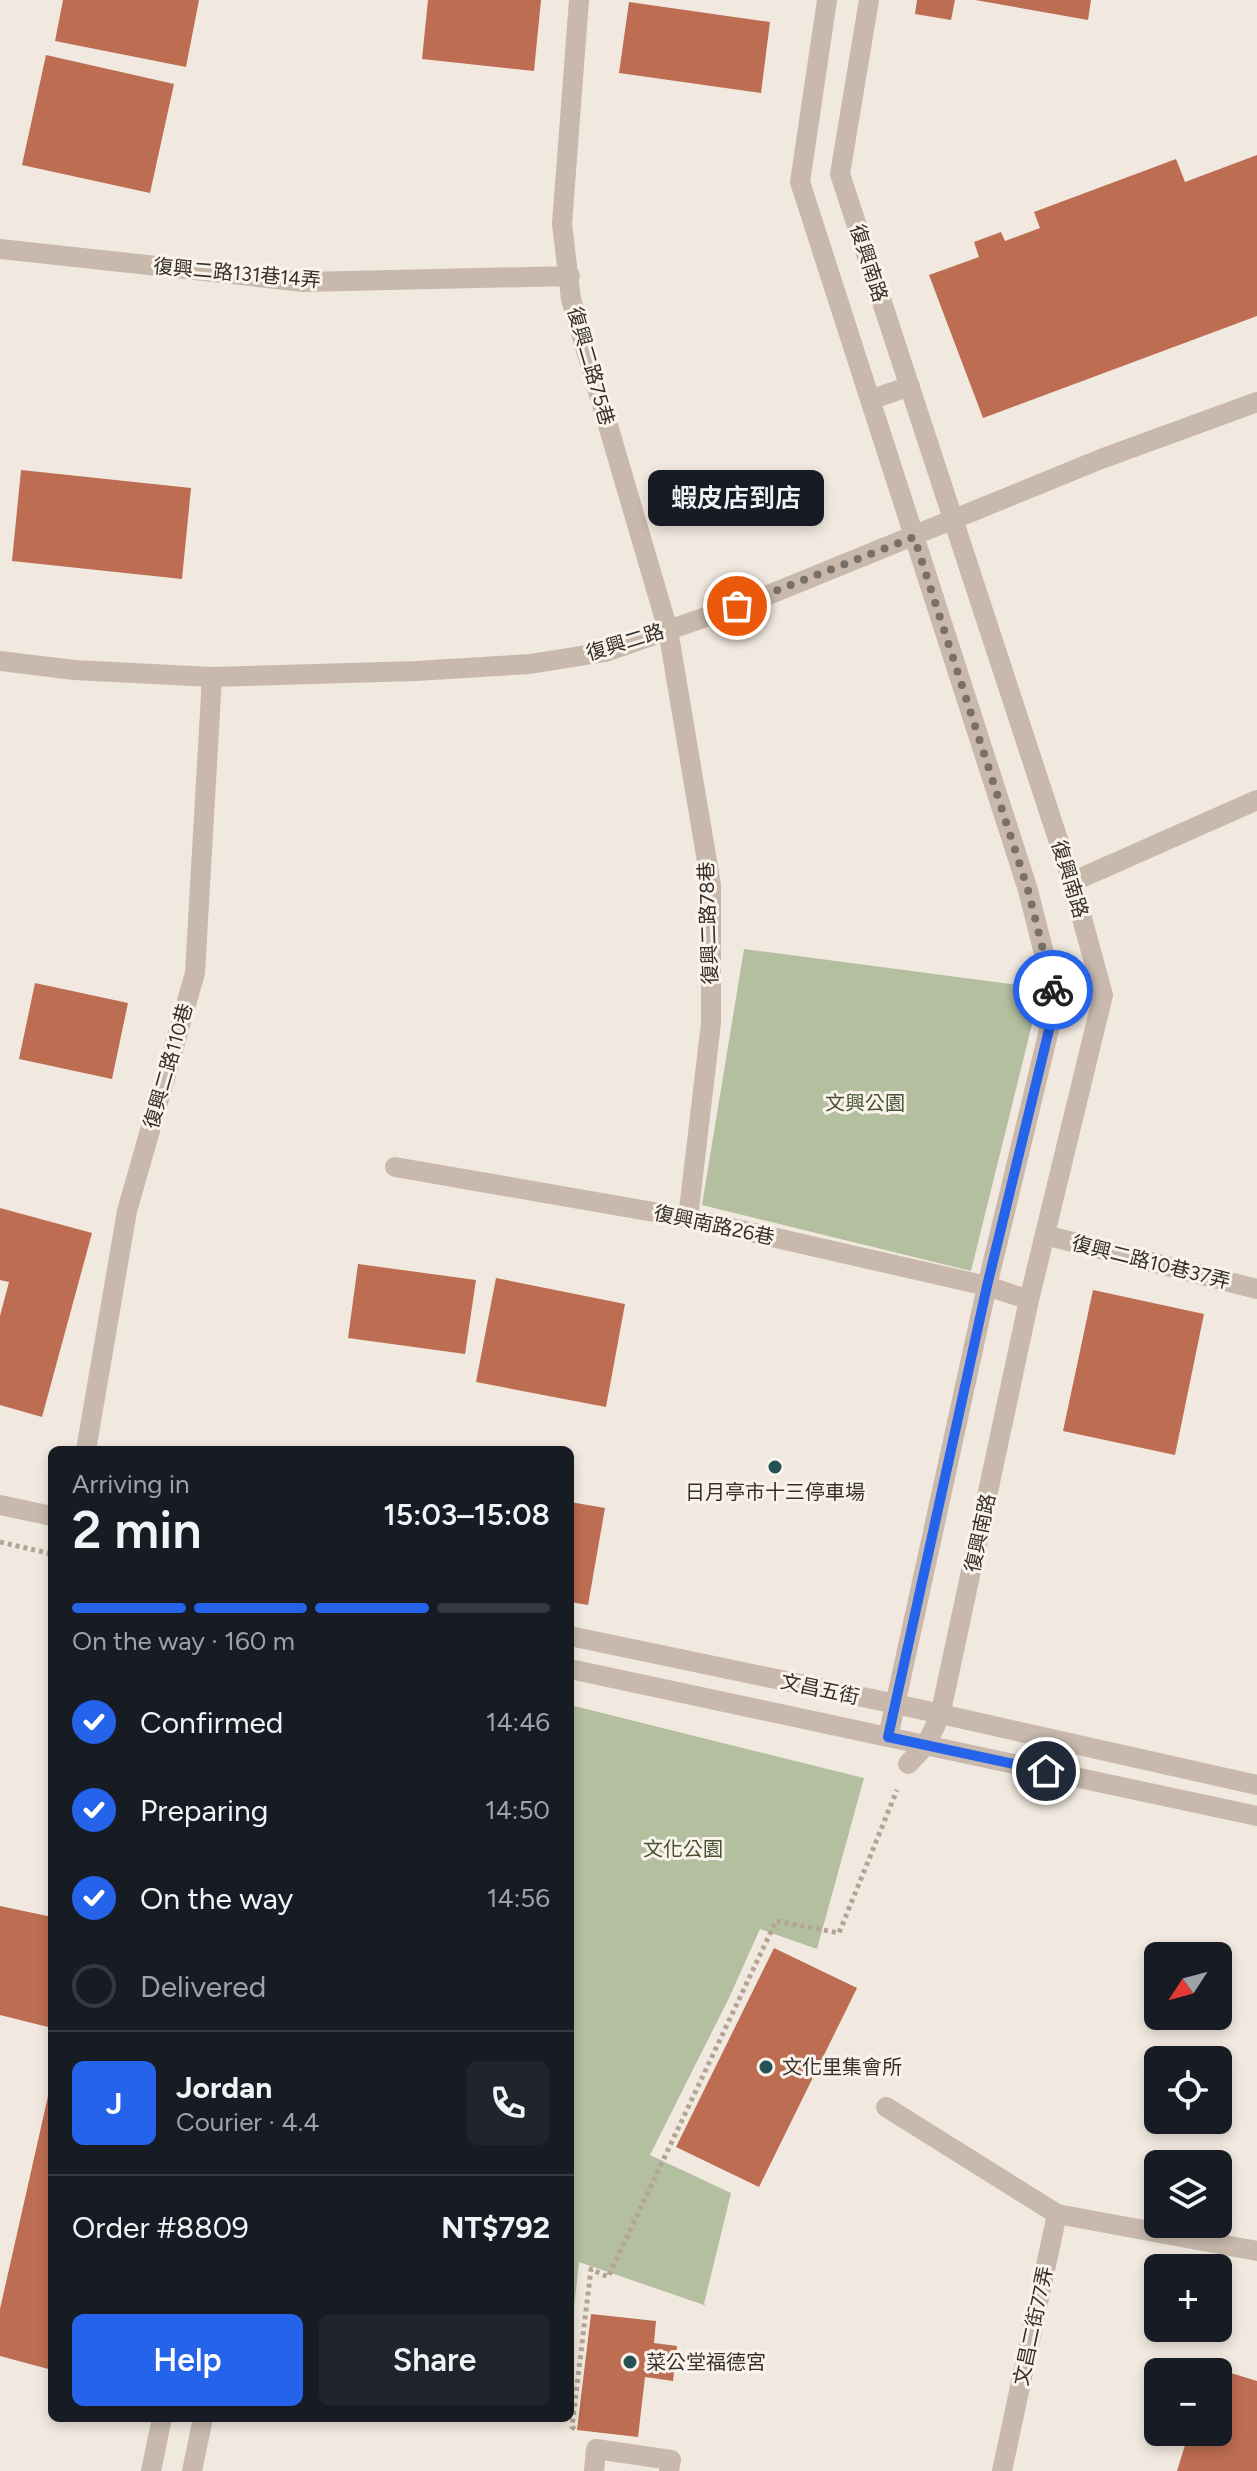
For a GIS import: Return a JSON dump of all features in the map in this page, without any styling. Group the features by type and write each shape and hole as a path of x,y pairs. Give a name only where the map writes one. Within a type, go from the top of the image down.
{"street":[{"name":"復興二路75巷","path":"579,0 562,224 571,299 668,630"},
{"name":"復興南路","path":"827,0 800,182 1028,890 1056,1001 987,1286 888,1737"},
{"name":"復興南路","path":"869,0 840,174 1072,882 1103,995 1029,1300 940,1716 926,1745 908,1764"},
{"name":"復興二路131巷14弄","path":"0,249 304,282 570,276"},
{"path":"870,400 910,386"},
{"name":"復興二路","path":"0,661 74,670 212,677 530,664 605,652 761,598 1101,459 1257,402"},
{"name":"復興二路78巷","path":"668,630 711,885 711,1023 688,1218"},
{"name":"復興二路110巷","path":"87,1446 127,1211 195,973 212,677"},
{"path":"1072,882 1257,800"},
{"name":"復興南路26巷","path":"395,1167 688,1218 987,1286 1029,1300"},
{"name":"復興二路10巷37弄","path":"1045,1235 1257,1289"},
{"path":"0,1505 48,1515"},
{"name":"文昌五街","path":"574,1637 896,1704 1257,1785"},
{"name":"文昌五街","path":"574,1670 1257,1816"},
{"path":"886,2107 1057,2214 1257,2251"},
{"name":"文昌二街77弄","path":"1002,2471 1057,2214"},
{"path":"151,2471 161,2422"},
{"path":"192,2471 202,2422"},
{"path":"594,2471 596,2449 671,2460 669,2471"}],"path":[{"path":"0,1542 48,1553"},
{"path":"574,2410 591,2269 608,2277 776,1921 839,1933 908,1764"},
{"path":"573,2422 572,2427 596,2449"}],"green space":[{"name":"文興公園","path":"744,949 1041,988 971,1271 702,1205"},
{"name":"文化公園","path":"574,1706 864,1778 817,1949 760,1929 650,2155 731,2193 704,2304 707,2306 579,2262 574,2308"}],"building":[{"path":"63,0 199,0 186,67 55,41"},
{"path":"428,0 541,0 534,71 422,59"},
{"path":"917,0 955,0 951,20 915,14"},
{"path":"975,0 1091,0 1088,20"},
{"path":"629,2 770,22 761,93 619,73"},
{"path":"46,55 174,84 150,193 22,165"},
{"path":"1257,155 1257,316 983,418 929,275 979,257 974,242 1001,232 1005,241 1040,228 1034,212 1176,159 1185,182"},
{"path":"21,470 191,488 182,579 12,561"},
{"path":"35,983 128,1003 112,1079 19,1059"},
{"path":"0,1208 92,1233 42,1417 0,1405 0,1316 9,1282 0,1280"},
{"path":"358,1264 476,1280 465,1354 348,1338"},
{"path":"496,1278 625,1304 606,1407 476,1382"},
{"path":"1093,1290 1204,1314 1175,1455 1063,1431"},
{"path":"574,1503 605,1508 588,1605 574,1603"},
{"path":"0,1906 48,1916 48,2027 0,2015"},
{"name":"文化里集會所","path":"774,1948 857,1988 759,2187 676,2147"},
{"path":"48,2096 48,2369 0,2356 0,2309"},
{"name":"菜公堂福德宮","path":"591,2314 656,2321 654,2343 677,2346 673,2381 645,2377 638,2437 577,2430"},
{"path":"1232,2373 1257,2381 1257,2471 1177,2471 1185,2446 1232,2446"}],"way so far":[{"path":"737,606 914,537 1028,890 1053,990"}],"place":[{"name":"蝦皮店到店","path":"737,606"},
{"name":"日月亭市十三停車場","path":"775,1467"},
{"name":"文化里集會所","path":"766,2067"},
{"name":"菜公堂福德宮","path":"630,2362"}],"route":[{"path":"1046,1771 888,1737 987,1286 1056,1001 1053,990"}]}
